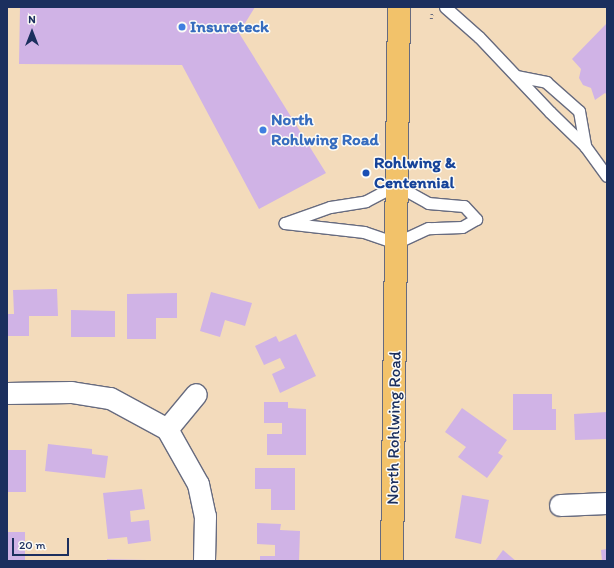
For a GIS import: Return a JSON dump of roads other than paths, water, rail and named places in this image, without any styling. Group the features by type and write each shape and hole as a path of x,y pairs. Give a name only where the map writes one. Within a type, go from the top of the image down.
{"main road":[{"name":"North Rohlwing Road","path":"392,561 399,7"}],"street":[{"path":"7,393 72,392 97,395 132,408 167,429 181,451 198,484 203,505 204,561"},
{"path":"167,429 196,394"},
{"path":"560,505 607,503"}],"lane":[{"path":"445,7 479,37 585,146 607,176"},
{"path":"516,76 546,82 579,111 585,146"},
{"path":"396,185 428,203 464,206 476,219 462,227 428,228 396,242 364,232 285,223 330,207 366,200 396,185"}],"place":[{"name":"Insureteck","path":"182,27"},
{"name":"North Rohlwing Road","path":"263,130"},
{"name":"Rohlwing & Centennial","path":"366,173"}]}
